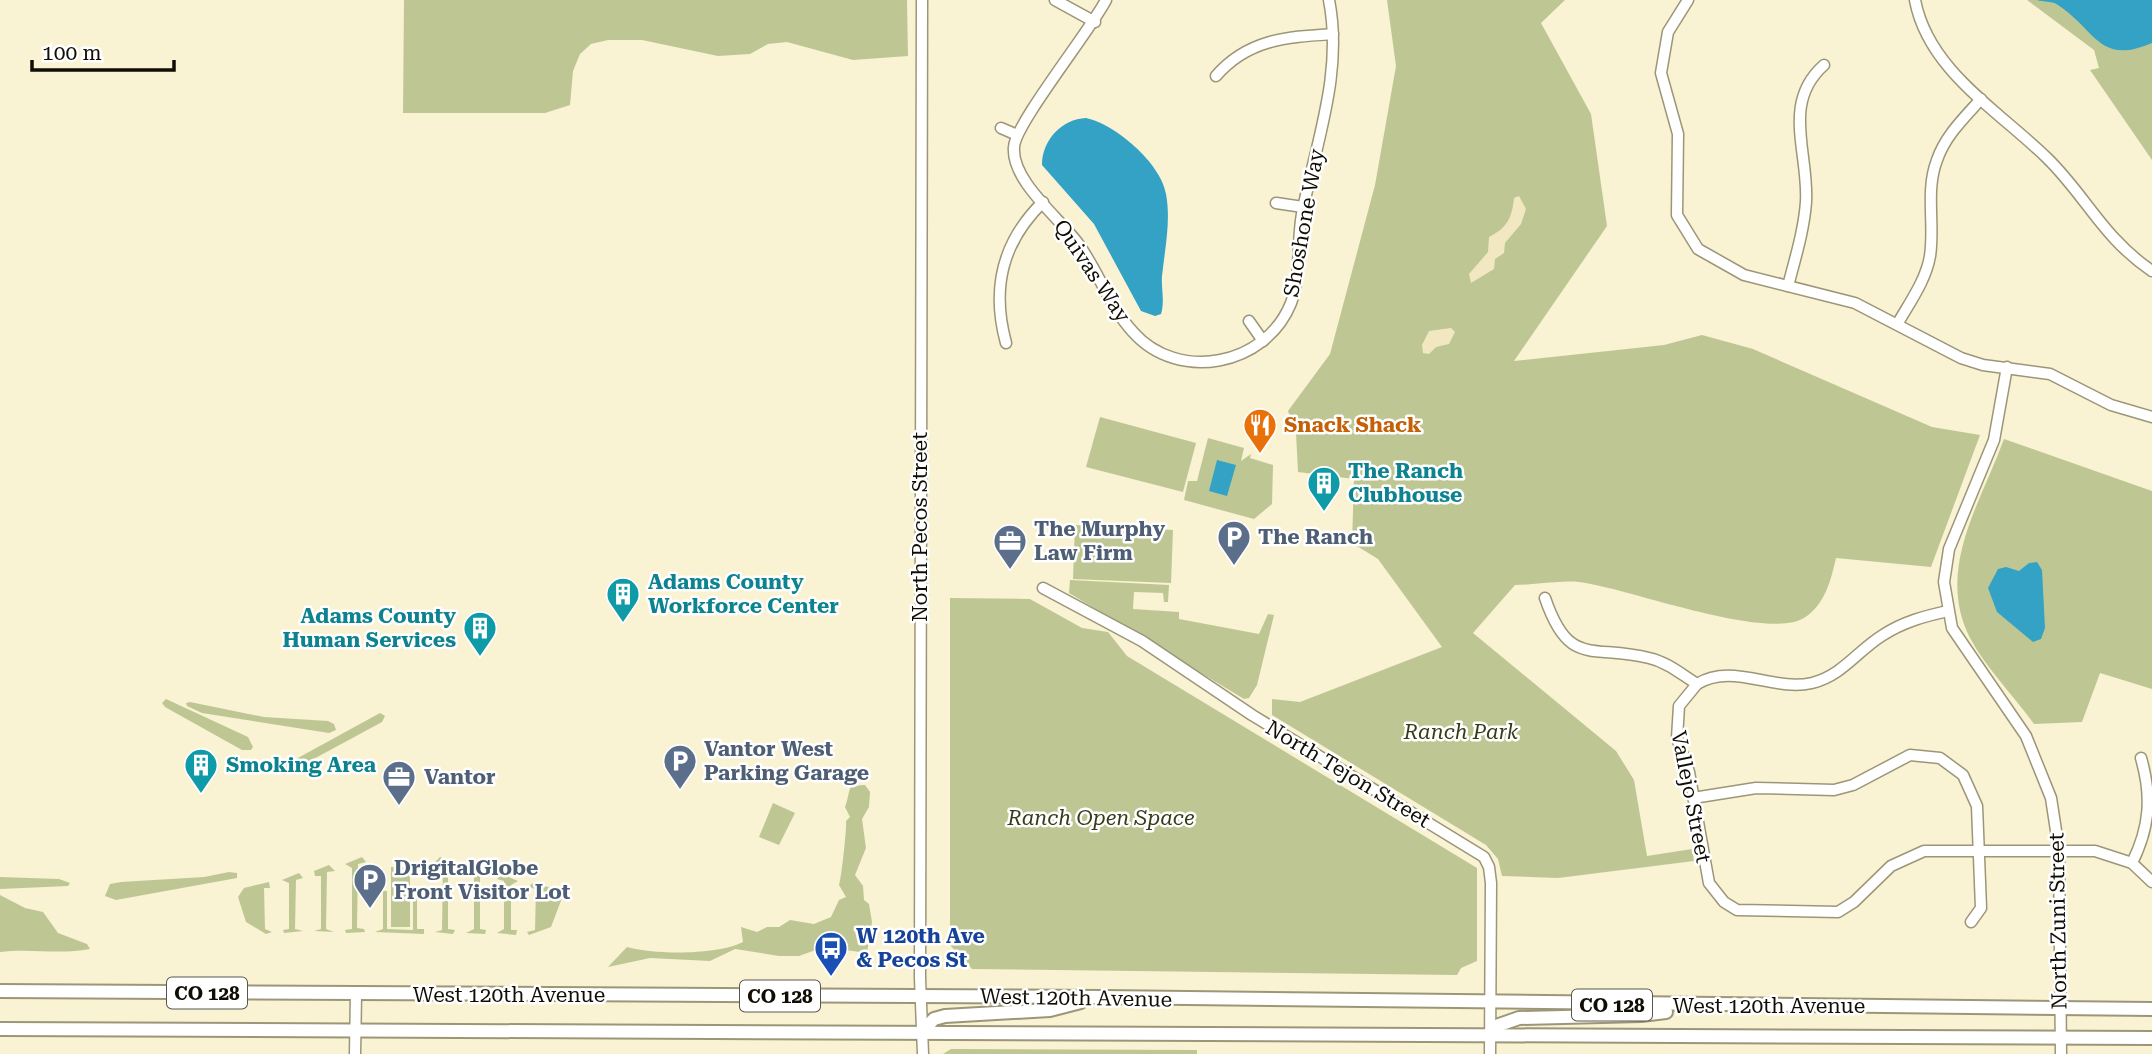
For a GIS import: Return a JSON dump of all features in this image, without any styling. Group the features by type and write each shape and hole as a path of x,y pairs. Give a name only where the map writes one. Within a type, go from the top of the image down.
{"main road":[{"name":"West 120th Avenue","path":"0,991 1103,997 1490,1004 2152,1009"},
{"path":"923,1031 934,1019 945,1016 1050,1010 1103,997"},
{"path":"1490,1034 1499,1026 1519,1018 1642,1015 1703,1006"},
{"name":"West 120th Avenue","path":"0,1029 2152,1038"}],"street":[{"name":"North Pecos Street","path":"922,0 923,1054"},
{"path":"1055,0 1095,22"},
{"path":"1001,128 1017,135 1095,22 1106,0"},
{"name":"Shoshone Way","path":"1213,362 1240,356 1263,341 1292,301 1303,207 1331,83 1333,34 1329,0"},
{"path":"1688,0 1668,32 1661,64 1662,81 1678,134 1677,215 1690,240 1711,259 1746,276 1855,303 1961,358 2050,374 2111,405 2152,417"},
{"path":"1915,0 1929,42 1981,99 2047,158 2122,249 2152,271"},
{"path":"1216,76 1234,57 1258,43 1285,37 1333,34"},
{"path":"1788,286 1806,204 1800,126 1803,92 1807,81 1824,65"},
{"path":"1898,323 1928,265 1931,243 1931,185 1937,158 1946,141 1981,99"},
{"name":"Quivas Way","path":"1017,135 1014,146 1017,168 1085,253 1135,334 1170,356 1193,362 1213,362"},
{"path":"1006,343 998,302 1004,259 1023,224 1043,202"},
{"path":"1276,203 1303,207"},
{"path":"1249,321 1263,341"},
{"name":"North Zuni Street","path":"2007,367 1994,440 1963,509 1947,557 1944,582 1952,628 2018,723 2039,762 2051,798 2059,850 2061,1054"},
{"name":"North Tejon Street","path":"1043,588 1142,641 1252,715 1483,857 1489,867 1491,883 1490,1054"},
{"path":"1545,598 1558,629 1570,643 1592,652 1656,660 1697,684 1723,675 1791,685 1821,680 1840,671 1884,634 1913,620 1948,611"},
{"name":"Vallejo Street","path":"1697,684 1679,706 1675,725 1693,798 1709,883 1731,907 1759,912 1838,912 1854,902 1891,866 1912,854 1980,850"},
{"path":"1693,798 1756,788 1834,790 1853,785 1900,758 1932,755 1953,766 1967,781 1977,806 1981,908 1971,922"},
{"path":"2132,863 2141,845 2149,813 2148,786 2141,758"},
{"path":"1980,850 2095,850 2132,863 2152,882"},
{"path":"355,1054 356,994"}],"green space":[{"path":"404,0 907,0 908,56 853,60 787,42 768,44 750,54 718,56 642,40 608,40 591,44 580,54 573,71 570,105 545,113 403,113"},
{"name":"Ranch Park","path":"1387,0 1565,0 1541,23 1591,114 1607,226 1514,361 1664,345 1702,335 1753,349 1932,427 1980,435 1931,567 1836,558 1822,599 1804,618 1785,623 1759,623 1695,611 1601,586 1564,582 1515,585 1473,633 1616,751 1634,780 1647,856 1692,849 1694,861 1558,878 1502,876 1498,859 1486,845 1272,715 1272,699 1300,702 1442,647 1378,559 1352,543 1354,479 1298,472 1296,433 1288,411 1330,354 1375,185 1396,66"},
{"path":"2027,0 2152,0 2152,160 2090,70 2099,68 2094,50"},
{"path":"1100,417 1196,443 1183,492 1086,467"},
{"path":"1208,438 1244,448 1241,461 1251,454 1250,458 1273,465 1272,504 1254,519 1184,500 1188,481 1197,481"},
{"path":"2004,439 2152,491 2152,689 2100,673 2082,722 2034,724 1977,649 1960,612 1957,587 1965,537"},
{"path":"1075,525 1173,530 1171,583 1073,579"},
{"path":"1070,580 1169,585 1168,602 1164,602 1163,593 1134,592 1133,609 1179,612 1179,619 1259,634 1268,614 1274,615 1257,685 1249,698 1244,699 1069,593"},
{"name":"Ranch Open Space","path":"950,598 1030,599 1082,628 1108,632 1127,656 1477,868 1477,961 1461,968 1457,975 972,969 950,945"},
{"path":"166,699 248,737 253,747 251,750 242,750 165,707 162,703"},
{"path":"186,703 264,717 328,721 334,724 336,730 329,733 202,713 187,706"},
{"path":"380,713 385,716 382,722 284,775 276,770"},
{"path":"865,785 870,792 869,807 862,819 866,848 855,875 863,886 864,900 869,904 872,922 867,953 824,947 799,956 779,956 735,949 710,961 650,958 608,967 627,947 669,952 718,949 743,942 741,927 757,932 767,927 779,927 790,920 814,924 831,917 839,900 846,897 839,885 846,821 850,817 845,807 851,786"},
{"path":"773,803 795,813 779,845 759,837"},
{"path":"362,857 366,862 358,864 357,928 364,929 365,932 346,933 345,930 352,929 352,868 345,864"},
{"path":"440,857 456,864 456,868 448,869 448,929 455,930 453,934 435,932 442,930 443,865 435,862"},
{"path":"329,865 335,871 327,872 326,929 334,932 314,931 321,929 321,876 315,876 314,871"},
{"path":"471,866 487,872 487,876 480,877 480,929 486,930 485,934 466,933 474,929 474,872 466,871"},
{"path":"391,867 410,867 410,927 391,927"},
{"path":"237,873 237,878 116,900 105,896 110,884 204,877"},
{"path":"299,873 303,878 296,880 295,929 303,931 284,933 283,930 289,929 289,883 282,880"},
{"path":"502,874 518,881 511,885 511,930 517,930 516,935 497,933 504,929 504,881 497,879"},
{"path":"0,877 59,879 70,883 68,886 0,889"},
{"path":"269,882 270,888 264,888 265,929 272,932 266,934 246,922 238,897 244,888"},
{"path":"533,883 555,889 562,898 551,927 529,935 527,932 535,930 536,889 528,887"},
{"path":"383,891 387,891 387,929 413,930 413,892 417,892 417,929 424,929 424,934 375,932 383,929"},
{"path":"0,895 25,908 43,912 58,933 87,944 90,949 0,952"},
{"path":"951,1049 1197,1050 1197,1054 943,1054"}],"sand":[{"path":"1519,196 1526,209 1521,224 1505,243 1504,253 1495,259 1494,269 1471,283 1469,274 1488,252 1489,237 1508,222 1514,198"},
{"path":"1451,328 1455,332 1449,344 1436,347 1429,354 1423,353 1422,345 1429,331"}],"water":[{"path":"2037,0 2152,0 2152,43 2134,49 2109,48 2058,5"},
{"path":"1086,118 1110,128 1135,147 1162,182 1168,214 1161,314 1155,316 1141,311 1094,224 1042,165 1046,147 1055,132 1069,122"},
{"path":"1217,460 1236,465 1227,496 1209,491"},
{"path":"2037,562 2042,570 2045,628 2041,639 2033,642 1997,612 1988,588 1998,569 2006,567 2019,571 2029,563"}],"place":[{"name":"Snack Shack","path":"1260,455"},
{"name":"The Ranch Clubhouse","path":"1324,513"},
{"name":"The Ranch","path":"1234,567"},
{"name":"The Murphy Law Firm","path":"1010,571"},
{"name":"Adams County Workforce Center","path":"623,624"},
{"name":"Adams County Human Services","path":"480,658"},
{"name":"Vantor West Parking Garage","path":"680,791"},
{"name":"Smoking Area","path":"201,795"},
{"name":"Vantor","path":"399,807"},
{"name":"DrigitalGlobe Front Visitor Lot","path":"370,910"},
{"name":"W 120th Ave & Pecos St","path":"831,978"}]}
